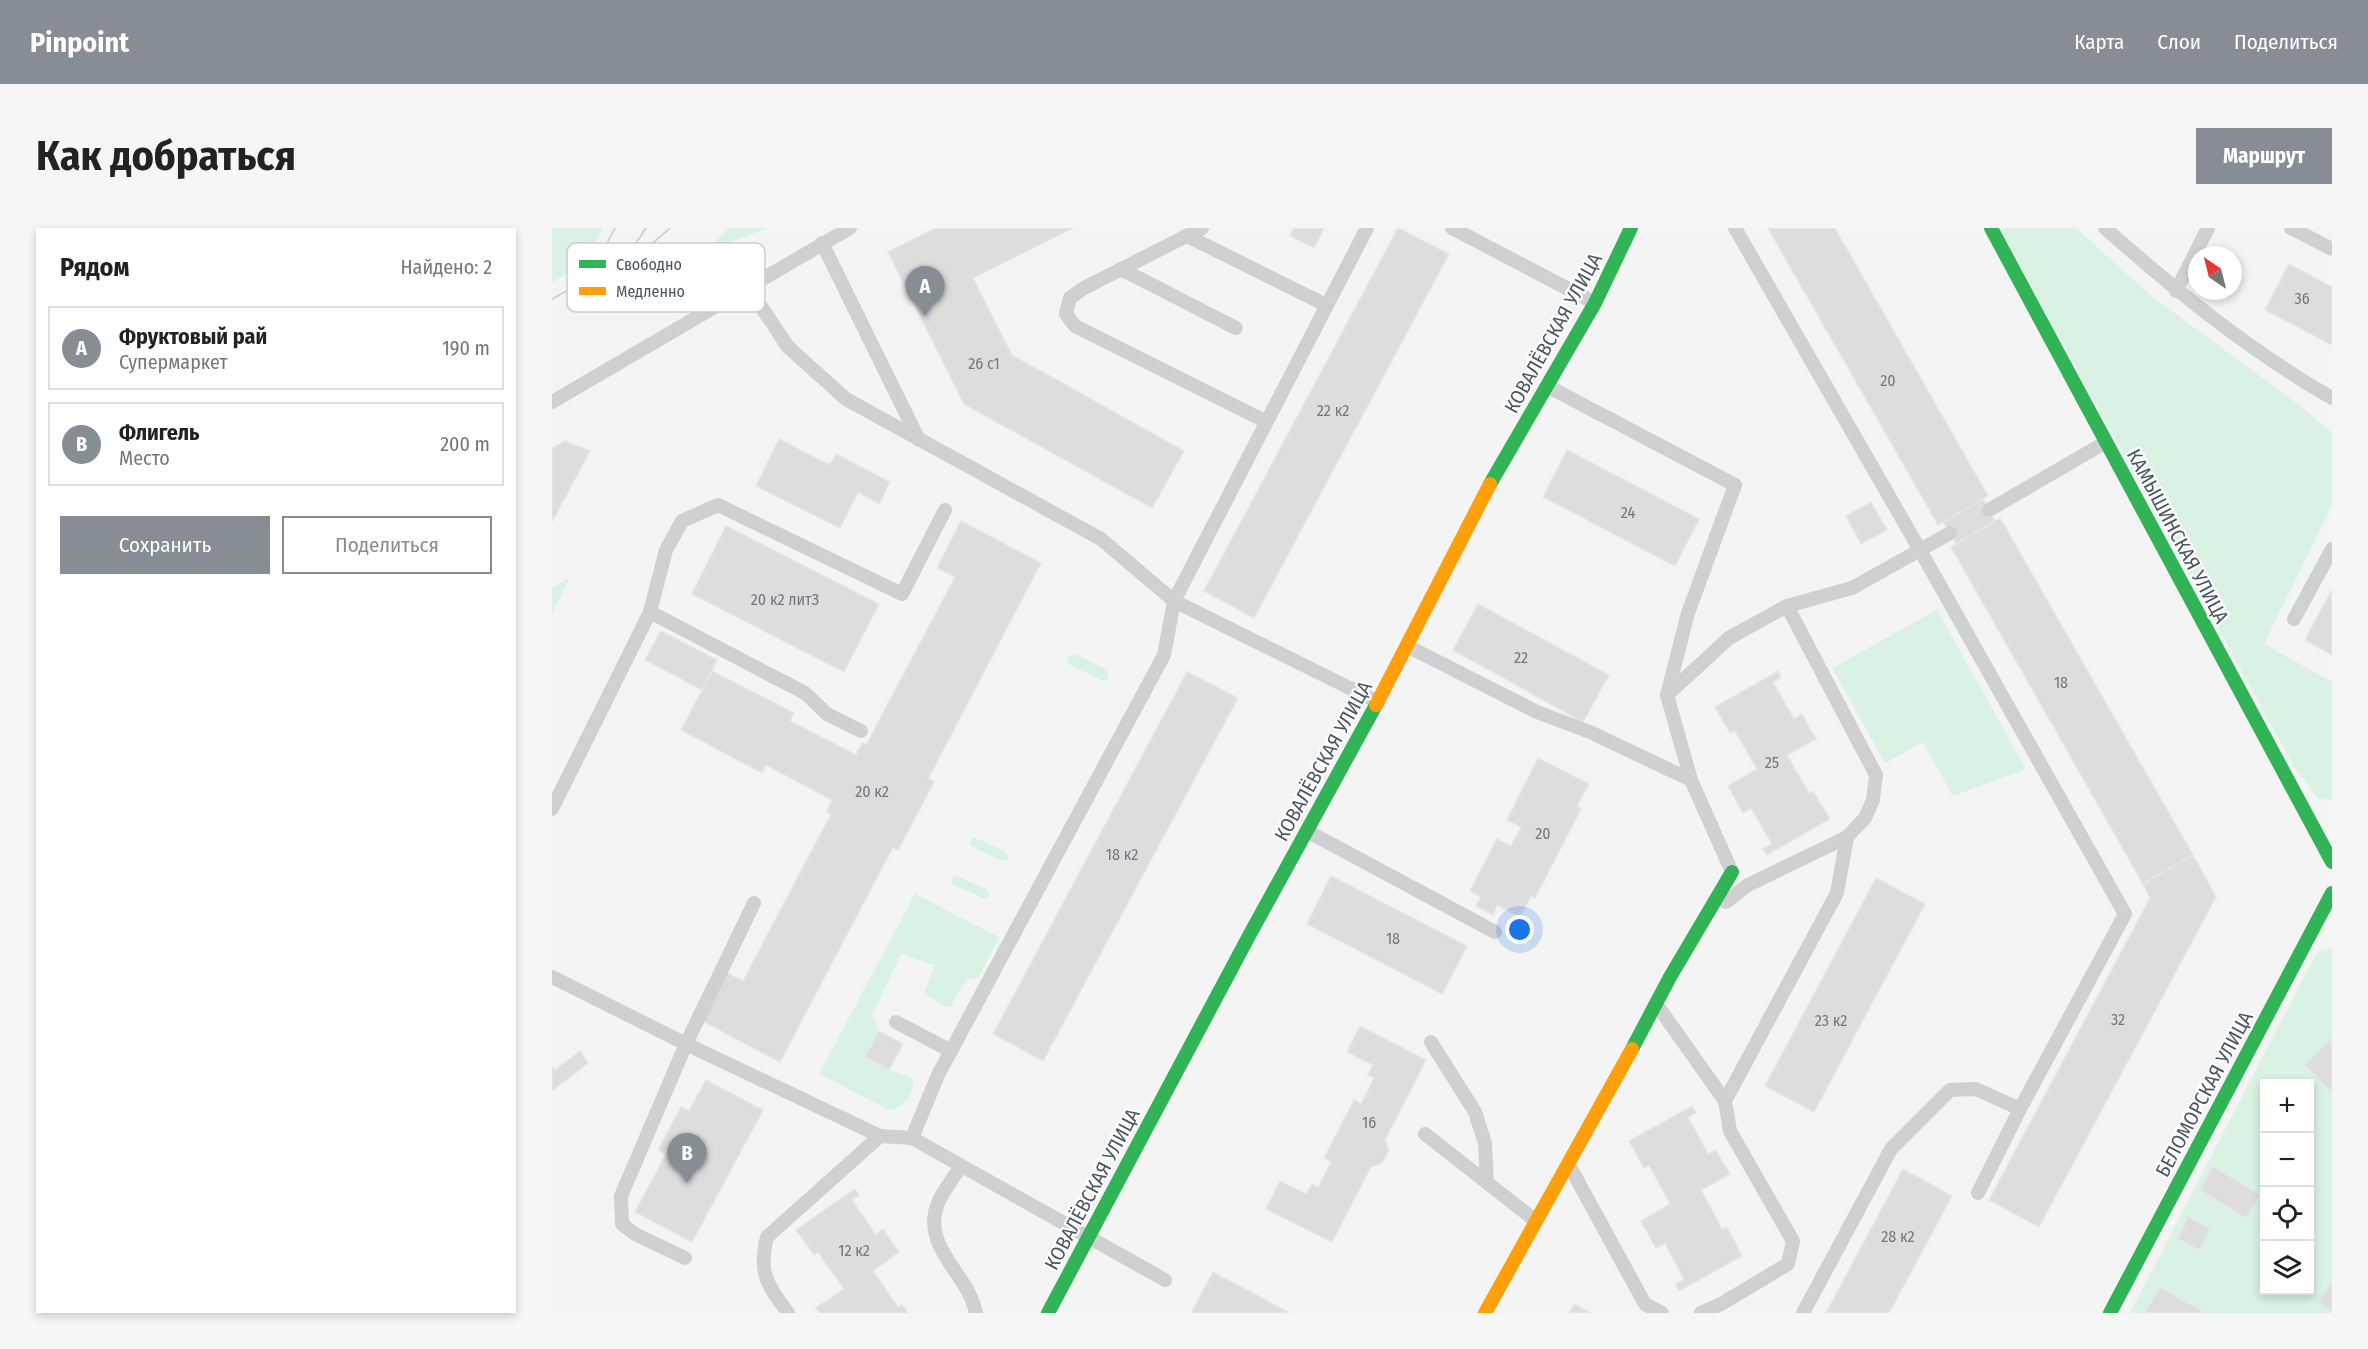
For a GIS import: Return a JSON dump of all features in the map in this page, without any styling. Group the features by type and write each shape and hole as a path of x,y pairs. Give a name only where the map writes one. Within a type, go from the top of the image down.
{"street":[{"name":"КОВАЛЁВСКАЯ УЛИЦА","path":"1048,1313 1378,702 1480,502 1595,303 1631,228"},
{"name":"КАМЫШИНСКАЯ УЛИЦА","path":"1991,228 2332,862"},
{"path":"1485,1313 1657,1005 1670,977 1732,872"},
{"name":"БЕЛОМОРСКАЯ УЛИЦА","path":"2110,1313 2332,893"}],"lane":[{"path":"765,276 850,228"},
{"path":"1202,228 1084,288 1070,298 1066,314 1075,326 1265,421"},
{"path":"912,1138 951,1051 1164,655 1173,601 1367,228"},
{"path":"1452,228 1595,303"},
{"path":"1735,228 2125,914 2020,1109 1978,1193"},
{"path":"2106,228 2176,291 2299,379 2332,398"},
{"path":"2176,291 2208,228"},
{"path":"2291,228 2332,249"},
{"path":"1187,236 1326,305"},
{"path":"822,243 919,440"},
{"path":"1121,269 1236,328"},
{"path":"552,402 704,312"},
{"path":"765,312 788,347 846,399 1101,539 1173,601 1378,702"},
{"path":"1547,386 1735,485 1688,613 1667,695 1691,780 1732,872"},
{"path":"1989,510 2106,442"},
{"path":"552,809 650,612 666,550 682,520 718,505 902,594 945,510"},
{"path":"1667,695 1729,638 1787,606 1852,588 1950,533"},
{"path":"2294,619 2332,549"},
{"path":"1704,918 1748,885 1847,837 1866,818 1873,800 1876,775 1787,606"},
{"path":"650,612 805,693 827,714 861,731"},
{"path":"1407,646 1537,712 1590,732 1691,780"},
{"path":"1307,831 1495,932"},
{"path":"1725,1101 1837,893 1847,837"},
{"path":"686,1258 635,1234 622,1224 621,1196 686,1044 754,903"},
{"path":"552,977 686,1044 880,1136 912,1138 960,1167 1166,1280"},
{"path":"1657,1005 1725,1101 1730,1131 1792,1241 1788,1264 1724,1309 1701,1313"},
{"path":"896,1022 951,1051"},
{"path":"1431,1042 1474,1113 1485,1143 1487,1182"},
{"path":"1803,1313 1891,1149 1950,1090 1976,1089 2020,1109"},
{"path":"1425,1134 1536,1221"},
{"path":"788,1313 766,1283 761,1259 767,1237 880,1136"},
{"path":"1568,1163 1645,1304 1662,1313"},
{"path":"960,1167 938,1204 936,1230 944,1257 968,1288 976,1313"}],"green space":[{"path":"552,228 603,228 594,243 567,243 567,273 552,282"},
{"path":"729,228 767,228 727,243 714,243"},
{"path":"2000,228 2076,228 2150,295 2302,407 2332,433 2332,505 2264,644 2332,682 2332,800 2319,799 2294,767"},
{"path":"570,578 552,614 552,588"},
{"path":"1937,610 2026,769 1953,796 1923,742 1885,763 1832,668"},
{"path":"1075,654 1107,670 1108,680 1103,681 1070,665 1067,661 1069,656"},
{"path":"973,837 1005,851 1009,859 1002,861 973,847 970,844"},
{"path":"954,875 986,889 990,897 983,898 954,885 951,881"},
{"path":"915,894 999,937 979,977 967,979 950,1007 945,1007 924,993 935,965 901,954 872,1015 879,1031 865,1057 889,1070 913,1078 912,1090 908,1099 905,1103 890,1110 819,1074"},
{"path":"2332,948 2332,1313 2130,1313 2317,952"}],"building":[{"path":"936,228 1073,228 973,278 1012,355 1184,451 1152,508 964,404 888,252"},
{"path":"1294,228 1324,228 1314,248 1290,236"},
{"path":"1398,228 1449,254 1254,618 1204,591"},
{"path":"1768,228 1835,228 1988,496 1938,525"},
{"path":"2289,264 2332,287 2332,345 2265,310"},
{"path":"779,439 830,465 836,454 890,482 879,504 858,492 840,528 756,486"},
{"path":"565,441 590,451 552,522 552,448"},
{"path":"1567,450 1699,519 1675,566 1543,497"},
{"path":"1983,499 1995,521 1956,544 1943,522"},
{"path":"1871,502 1887,530 1861,544 1846,516"},
{"path":"2000,518 2193,855 2143,884 1951,547"},
{"path":"961,521 1041,563 928,779 934,782 898,850 893,847 780,1062 700,1020 725,972 743,981 831,814 827,812 832,800 766,765 762,773 681,730 712,671 794,713 790,721 856,755 862,743 866,745 955,577 937,568"},
{"path":"726,526 879,604 844,672 692,594"},
{"path":"2332,592 2332,655 2305,640"},
{"path":"1478,604 1609,675 1583,722 1453,650"},
{"path":"661,631 717,660 702,690 645,660"},
{"path":"1778,671 1781,678 1773,682 1794,719 1802,714 1816,739 1787,755 1809,793 1813,791 1830,819 1767,855 1763,849 1772,844 1751,808 1743,813 1728,786 1757,769 1735,731 1730,733 1715,707"},
{"path":"1187,672 1238,698 1043,1061 993,1034"},
{"path":"1538,758 1589,784 1577,806 1581,809 1535,898 1531,896 1520,917 1497,905 1493,915 1476,906 1481,897 1470,891 1497,839 1511,846 1521,827 1507,820"},
{"path":"2193,855 2216,897 2039,1227 1989,1200 2150,898 2143,884"},
{"path":"1331,876 1467,946 1442,994 1307,924"},
{"path":"1876,878 1925,904 1814,1112 1765,1086"},
{"path":"1360,1026 1426,1060 1385,1140 1389,1150 1382,1163 1371,1167 1332,1242 1266,1209 1280,1181 1306,1194 1312,1184 1318,1187 1331,1162 1324,1158 1354,1100 1361,1104 1374,1078 1368,1075 1373,1065 1347,1052"},
{"path":"879,1031 903,1044 889,1070 865,1057"},
{"path":"2329,1040 2332,1043 2332,1092 2305,1065"},
{"path":"580,1051 588,1063 552,1091 552,1066 555,1070"},
{"path":"706,1080 763,1110 692,1242 635,1212 666,1154 658,1150 681,1107 689,1111"},
{"path":"1692,1106 1696,1113 1688,1117 1708,1154 1716,1150 1730,1174 1701,1190 1722,1229 1727,1227 1742,1256 1679,1291 1676,1284 1684,1279 1665,1243 1656,1248 1641,1221 1670,1204 1649,1165 1644,1168 1629,1141"},
{"path":"2213,1166 2260,1195 2246,1218 2200,1190"},
{"path":"1903,1169 1952,1196 1889,1313 1826,1313"},
{"path":"855,1189 859,1195 852,1200 876,1235 883,1229 899,1252 873,1271 898,1307 902,1305 908,1313 820,1313 816,1308 844,1289 818,1252 814,1255 796,1230"},
{"path":"2188,1217 2210,1228 2200,1250 2178,1239"},
{"path":"1213,1272 1290,1313 1191,1313"},
{"path":"2332,1282 2332,1312 2318,1302"},
{"path":"2160,1287 2205,1313 2145,1313"},
{"path":"1574,1304 1591,1313 1569,1313"}],"tram line":[{"path":"607,243 615,228"},
{"path":"636,243 646,228"},
{"path":"652,243 670,228"},
{"path":"552,299 567,291"}],"traffic: fast":[{"path":"1490,484 1595,303 1631,228"},
{"path":"1991,228 2332,862"},
{"path":"1048,1313 1250,934 1376,705"},
{"path":"1632,1049 1670,977 1732,872"},
{"path":"2110,1313 2332,893"}],"traffic: slow":[{"path":"1376,705 1490,484"},
{"path":"1485,1313 1632,1049"}],"place":[{"name":"Фруктовый рай","path":"925,316"},
{"name":"Флигель","path":"687,1183"}]}
